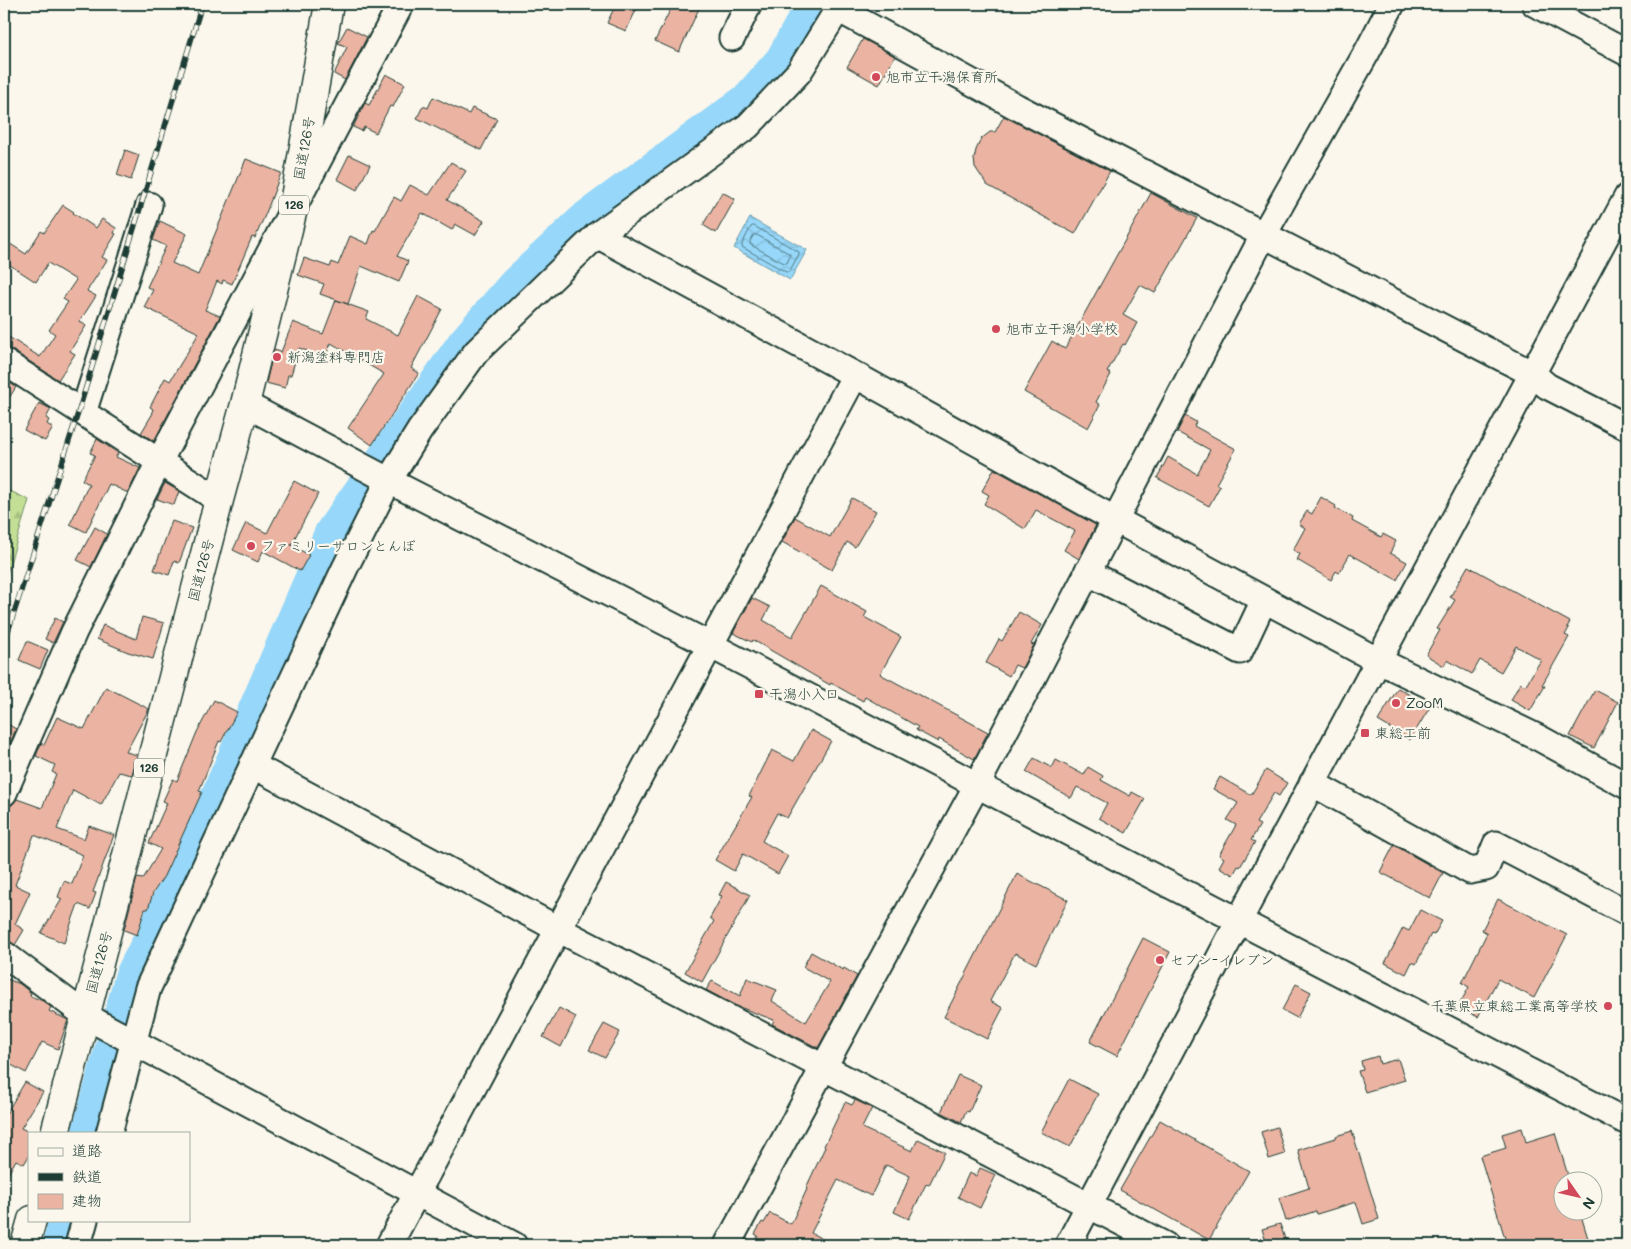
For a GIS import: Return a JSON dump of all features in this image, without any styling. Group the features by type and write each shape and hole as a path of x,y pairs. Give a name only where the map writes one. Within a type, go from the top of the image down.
{"highway":[{"name":"国道126号","path":"55,1132 94,1020 219,500 246,404 293,209 329,4"},
{"path":"25,1245 31,1222"}],"street":[{"path":"4,793 74,632 159,462 401,4"},
{"path":"732,38 749,4"},
{"path":"727,1245 977,785 1264,234 1368,52 1392,4"},
{"path":"1535,4 1627,53"},
{"path":"109,1132 148,988 252,765 389,480 420,430 476,352 597,235 748,126 799,72 840,6 1017,108 1533,374 1547,386 1627,427"},
{"path":"1068,1245 1312,783 1627,197"},
{"path":"83,412 149,206"},
{"path":"597,235 855,375 1114,519 1378,661 1539,738 1627,786"},
{"path":"4,362 219,500"},
{"path":"389,1245 855,375"},
{"path":"246,404 1627,1122"},
{"path":"1087,572 1240,651 1264,600"},
{"path":"252,765 558,929 1165,1245"},
{"path":"1312,783 1470,871 1486,868 1496,844 1627,913"},
{"path":"4,954 94,1020 514,1245"}],"green space":[{"path":"4,488 29,500 4,583"}],"water":[{"path":"750,218 807,250 790,280 734,248"}],"building":[{"path":"616,4 639,4 626,31 607,23"},
{"path":"673,4 701,4 679,52 655,41"},
{"path":"347,27 367,37 345,80 334,74 347,47 338,43"},
{"path":"863,39 895,56 879,85 847,67"},
{"path":"386,74 405,84 393,107 390,106 376,133 364,127 362,131 353,127 365,103 369,105"},
{"path":"433,97 469,114 472,108 497,119 481,150 417,118 423,106 428,108"},
{"path":"1004,116 1110,171 1075,234 987,185 975,167 974,159 981,139 990,132 995,132"},
{"path":"125,150 139,155 131,180 117,175"},
{"path":"349,155 370,165 357,190 337,179"},
{"path":"246,159 281,173 255,238 252,237 232,284 223,280 222,284 217,281 205,310 220,316 154,441 141,433 153,413 153,409 150,407 165,378 170,381 199,333 144,307 153,290 147,287 166,246 153,240 160,221 187,234 172,263 198,275"},
{"path":"451,162 466,171 447,200 484,221 475,235 455,224 452,230 422,213 397,256 408,261 399,282 361,266 348,304 320,294 324,284 298,275 304,258 330,267 332,262 338,265 350,236 368,244 373,230 375,231 394,197 401,201 410,185 429,195"},
{"path":"722,192 735,199 716,233 703,225"},
{"path":"1151,193 1197,218 1155,293 1140,285 1123,315 1137,323 1107,372 1111,374 1096,402 1100,405 1088,428 1024,392 1052,341 1065,349"},
{"path":"63,205 96,228 102,219 116,228 114,233 116,234 102,257 107,260 87,291 96,296 80,321 86,326 70,351 75,354 58,380 12,350 4,348 4,334 40,357 55,334 49,330 68,302 63,299 76,280 48,263 36,282 4,261 4,240 26,254 41,231 44,233"},
{"path":"418,296 442,309 411,368 419,373 372,445 348,428 384,374 331,343 325,358 299,348 285,388 266,383 274,350 281,352 293,322 323,334 336,300 369,312 366,319 398,335"},
{"path":"4,379 16,387 4,406"},
{"path":"39,403 51,409 46,418 49,420 47,424 53,428 45,441 24,430"},
{"path":"1185,416 1196,422 1194,426 1236,449 1216,484 1220,486 1209,506 1157,478 1168,457 1197,474 1210,450 1177,432"},
{"path":"97,439 118,453 116,457 140,468 128,493 109,484 86,532 70,524 89,484 82,480 95,455 90,453"},
{"path":"994,469 1096,525 1079,559 1064,550 1075,531 1036,510 1025,529 984,504 989,495 982,491"},
{"path":"294,481 318,494 291,545 309,555 300,571 263,551 258,562 233,550 246,523 267,533"},
{"path":"165,483 179,491 174,505 157,499"},
{"path":"1321,497 1336,506 1335,508 1353,518 1352,521 1381,537 1383,534 1396,541 1390,553 1407,562 1397,580 1350,554 1339,573 1336,571 1331,580 1297,560 1300,554 1293,550 1305,528 1299,524 1307,511 1312,514"},
{"path":"852,498 876,511 855,547 847,542 832,570 782,542 795,517 830,537"},
{"path":"172,521 192,528 179,563 174,561 169,575 154,570"},
{"path":"95,527 107,534 91,567 77,560"},
{"path":"1468,566 1570,622 1565,635 1569,637 1542,685 1545,686 1530,711 1511,700 1520,683 1525,686 1541,660 1516,646 1501,672 1480,660 1472,674 1447,660 1444,666 1426,655 1440,630 1437,629 1455,600 1450,597"},
{"path":"821,586 867,612 864,617 901,637 880,674 988,732 974,759 939,739 938,742 916,730 918,727 865,697 863,701 831,683 830,685 753,640 752,642 733,633 752,598 770,607 763,620 792,637"},
{"path":"1019,612 1042,625 1031,644 1034,645 1022,668 1015,665 1009,676 986,663 999,639 1002,641"},
{"path":"142,617 164,623 153,659 128,652 97,639 103,625 136,639"},
{"path":"55,618 63,622 53,643 45,639"},
{"path":"27,641 48,650 40,669 19,660"},
{"path":"106,687 149,709 126,752 137,755 132,775 119,772 101,805 73,790 57,829 84,839 89,826 114,835 93,892 96,893 90,909 78,904 64,943 41,933 62,899 58,897 64,881 72,884 83,855 34,835 15,885 30,892 15,924 24,930 15,945 4,940 4,807 12,805 17,799 42,808 56,774 52,772 55,765 36,756 41,743 44,745 57,717 84,729"},
{"path":"1398,688 1430,707 1410,740 1378,721"},
{"path":"1595,690 1618,702 1594,748 1570,736"},
{"path":"214,700 237,712 221,742 219,741 199,791 202,792 164,876 153,893 148,909 145,909 137,935 124,930 137,878 143,879 161,849 149,843 167,803 163,801 173,779 177,781 197,732"},
{"path":"4,722 16,729 4,758"},
{"path":"811,730 831,741 787,818 777,813 762,841 788,856 778,874 743,854 734,871 715,860 752,797 749,796 772,750 794,761"},
{"path":"1034,758 1052,768 1056,760 1084,775 1088,767 1103,776 1101,780 1130,796 1132,792 1145,799 1126,833 1099,818 1107,803 1077,787 1071,798 1026,772"},
{"path":"1266,770 1287,783 1279,796 1274,793 1256,823 1260,825 1251,840 1255,842 1233,875 1219,867 1224,858 1219,855 1236,825 1227,820 1238,803 1213,789 1220,777 1251,795"},
{"path":"1394,845 1443,873 1430,898 1380,872"},
{"path":"1017,874 1068,900 1036,964 1015,953 990,1001 1003,1008 987,1039 944,1017"},
{"path":"726,882 750,895 702,982 685,972 714,921 710,918 722,896 719,895"},
{"path":"1498,899 1567,935 1534,998 1498,979 1478,1017 1458,1007 1469,987 1462,983 1487,933 1482,930"},
{"path":"1420,910 1442,921 1434,935 1431,934 1416,964 1412,962 1406,974 1385,963 1403,928 1409,931"},
{"path":"1143,938 1170,952 1117,1056 1090,1042"},
{"path":"811,952 857,976 818,1048 772,1024 774,1020 734,1005 706,990 712,981 740,996 747,978 777,990 772,1001 806,1022 830,982 803,967"},
{"path":"4,978 20,984 31,993 30,996 43,1001 51,1007 49,1011 68,1020 58,1049 42,1042 26,1073 4,1061"},
{"path":"1296,984 1311,992 1297,1018 1282,1010"},
{"path":"559,1008 576,1017 561,1047 543,1037"},
{"path":"604,1024 620,1032 605,1058 589,1050"},
{"path":"1378,1056 1380,1064 1398,1059 1405,1080 1365,1092 1358,1071 1363,1070 1361,1061"},
{"path":"958,1075 981,1085 969,1112 966,1111 961,1122 941,1112"},
{"path":"1069,1079 1098,1094 1070,1147 1041,1132"},
{"path":"25,1082 43,1092 21,1128 29,1132 28,1158 24,1164 16,1160 4,1181 4,1117"},
{"path":"855,1100 872,1108 862,1128 912,1151 918,1139 945,1152 929,1185 926,1184 909,1219 894,1212 910,1176 886,1165 871,1196 838,1180 811,1233 834,1245 753,1245 758,1236 755,1234 770,1213 791,1224 845,1102 852,1105"},
{"path":"1160,1120 1249,1171 1209,1240 1120,1190"},
{"path":"1277,1127 1285,1154 1269,1159 1261,1132"},
{"path":"1522,1128 1526,1142 1555,1133 1567,1172 1554,1172 1554,1222 1583,1222 1590,1245 1507,1245 1480,1156 1506,1148 1502,1134"},
{"path":"1352,1131 1379,1219 1363,1224 1356,1202 1317,1214 1316,1211 1286,1221 1279,1198 1309,1188 1298,1150"},
{"path":"980,1168 996,1175 980,1208 958,1197 969,1173 976,1176"},
{"path":"1280,1224 1287,1245 1267,1245 1262,1229"}],"waterway":[{"path":"87,1132 130,976 191,854 330,532 463,342 515,282 586,216 746,99 781,59 811,4"},
{"path":"58,1245 64,1222"}],"railway":[{"path":"4,644 79,410 202,4"}],"place":[{"name":"旭市立干潟保育所","path":"876,77"},
{"name":"旭市立干潟小学校","path":"996,329"},
{"name":"新潟塗料専門店","path":"277,357"},
{"name":"ファミリーサロンとんぼ","path":"251,546"},
{"name":"干潟小入口","path":"759,694"},
{"name":"ZooM","path":"1396,703"},
{"name":"東総工前","path":"1365,733"},
{"name":"セブン-イレブン","path":"1160,960"},
{"name":"千葉県立東総工業高等学校","path":"1608,1006"}]}
